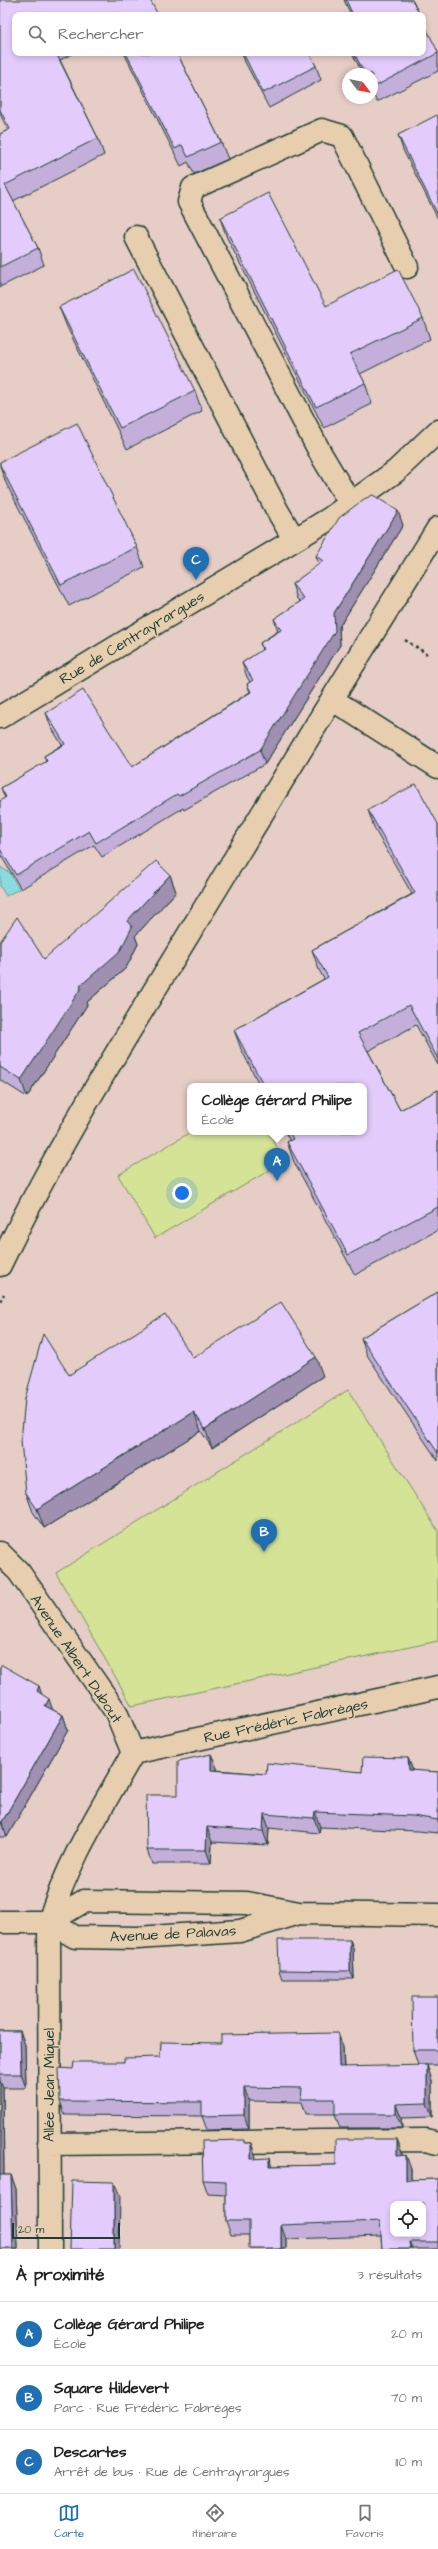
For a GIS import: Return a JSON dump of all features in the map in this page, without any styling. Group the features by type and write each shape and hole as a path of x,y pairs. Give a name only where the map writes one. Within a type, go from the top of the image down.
{"street":[{"path":"350,503 322,456 189,202 192,188 322,130 342,136 407,267"},
{"path":"136,237 277,510 294,539"},
{"name":"Rue de Centrayrargues","path":"0,717 329,519 396,471 438,431"},
{"path":"0,1265 19,1224 90,1099 286,772 333,700 438,528"},
{"path":"333,700 438,767"},
{"name":"Avenue Albert Dubout","path":"0,1553 19,1572 116,1712 133,1753"},
{"name":"Rue Frédéric Fabrèges","path":"133,1753 438,1687"},
{"path":"49,1922 58,1893 78,1852 133,1753"},
{"name":"Avenue de Palavas","path":"49,1922 84,1901 248,1903 299,1913 438,1915"},
{"name":"Avenue de Palavas","path":"0,1922 49,1922 75,1937 137,1938 240,1931 299,1913"},
{"name":"Allée Jean Miquel","path":"49,1922 50,2249"},
{"path":"50,2144 416,2140 438,2143"}],"green space":[{"path":"187,1134 270,1135 285,1161 155,1238 118,1175"},
{"path":"348,1390 438,1531 438,1641 132,1706 56,1573"}],"water":[{"path":"0,867 10,873 19,889 6,896 0,886"}],"building":[{"path":"0,0 150,0 156,12 12,12 12,56 57,56 98,138 5,185 38,248 0,267 0,134 10,129 0,110"},
{"path":"346,0 412,0 418,12 352,12"},
{"path":"426,28 438,53 378,85 378,68 362,68 356,56 426,56"},
{"path":"128,56 178,56 221,142 188,157 182,145 175,149"},
{"path":"244,56 311,56 316,66 263,93"},
{"path":"437,115 438,118 438,215 398,135"},
{"path":"268,193 326,306 398,269 423,318 350,354 365,383 316,407 220,218"},
{"path":"134,269 195,391 120,428 59,307"},
{"path":"77,423 137,547 61,585 0,465 0,462"},
{"path":"373,495 398,511 334,613 335,631 260,750 179,796 177,794 96,843 89,831 16,875 0,849 0,801 6,797 1,788 47,761 44,756 65,744 46,713 83,690 132,767 251,692 247,684 253,680 242,663 263,649 260,643 281,630 274,619 304,599 292,584 323,561 316,556 339,518 364,499"},
{"path":"416,784 438,824 438,1059 409,1005 358,1033 400,1110 438,1090 438,1207 348,1255 287,1142 293,1139 291,1135 367,1135 367,1083 262,1083 234,1030 328,977 312,950 415,893 368,810"},
{"path":"156,861 170,875 127,921 132,927 120,951 80,986 81,988 21,1080 0,1067 0,942 17,917 44,959"},
{"path":"438,1292 438,1453 361,1338"},
{"path":"281,1302 316,1357 205,1429 194,1412 37,1509 26,1493 21,1441 25,1399 43,1334 69,1375 165,1314 193,1358"},
{"path":"2,1665 39,1686 37,1691 49,1699 45,1706 63,1715 2,1822 0,1822 0,1668"},
{"path":"211,1754 211,1770 266,1774 267,1763 362,1772 363,1757 408,1758 409,1770 438,1772 438,1820 413,1816 315,1812 314,1818 264,1814 263,1831 207,1827 206,1850 147,1850 146,1795 178,1795 178,1761"},
{"path":"278,1940 350,1940 350,1971 279,1970"},
{"path":"412,1997 438,1997 438,2050 413,2050"},
{"path":"0,2031 20,2031 21,2074 0,2074"},
{"path":"338,2033 339,2067 427,2065 427,2103 396,2104 396,2114 335,2114 335,2099 301,2099 302,2088 244,2087 244,2115 202,2116 202,2102 60,2101 59,2068 73,2069 74,2062 124,2062 124,2058 160,2057 161,2042 221,2043 221,2035"},
{"path":"336,2139 397,2139 397,2156 406,2155 406,2180 438,2179 438,2242 410,2242 411,2249 382,2249 380,2221 281,2225 281,2249 249,2249 249,2221 226,2221 226,2181 203,2180 202,2141 244,2140 244,2143 251,2143 251,2159 269,2158 269,2166 336,2165"},
{"path":"0,2175 11,2175 13,2249 0,2249"},
{"path":"72,2181 114,2182 114,2249 70,2249"}],"place":[{"name":"Descartes","path":"196,580"},
{"name":"Collège Gérard Philipe","path":"277,1181"},
{"name":"Square Hildevert","path":"264,1552"}]}
